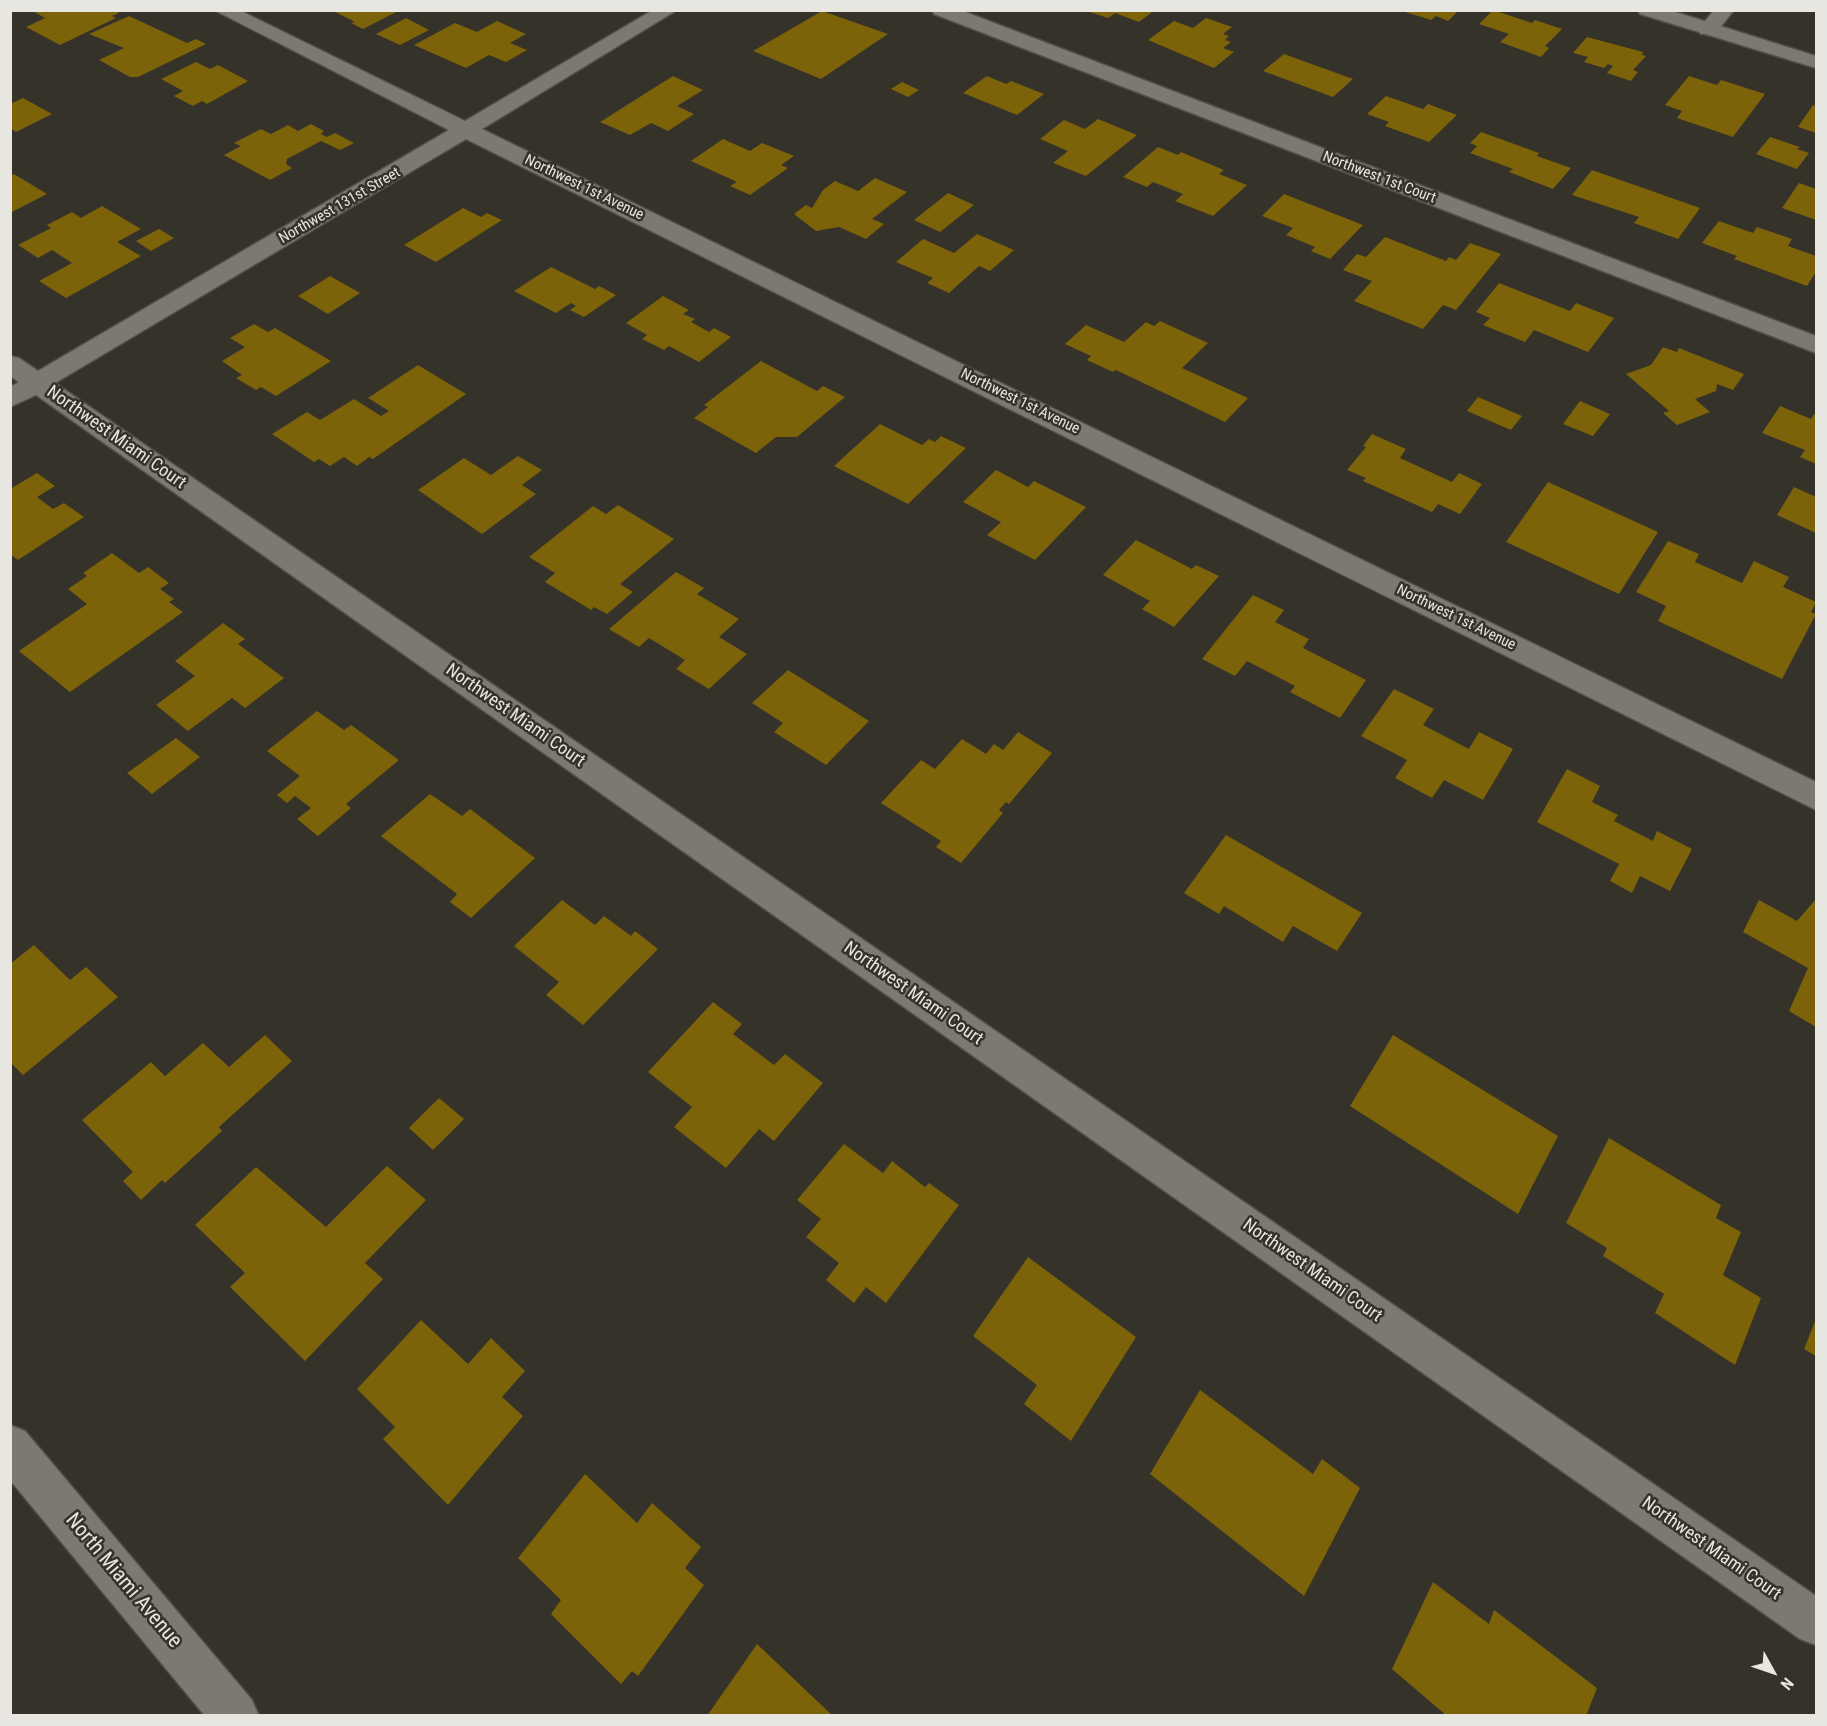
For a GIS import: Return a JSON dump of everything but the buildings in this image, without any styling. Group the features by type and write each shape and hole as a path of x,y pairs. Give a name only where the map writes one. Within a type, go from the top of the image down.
{"street":[{"name":"Northwest 1st Avenue","path":"223,10 1816,797"},
{"name":"Northwest 131st Street","path":"20,382 468,130 668,10"},
{"name":"Northwest 1st Court","path":"941,10 1816,345"},
{"path":"1647,10 1816,62"},
{"path":"1708,30 1725,10"},
{"name":"Northwest Miami Court","path":"20,382 1816,1623"},
{"name":"North Miami Avenue","path":"10,1446 236,1716"}]}
